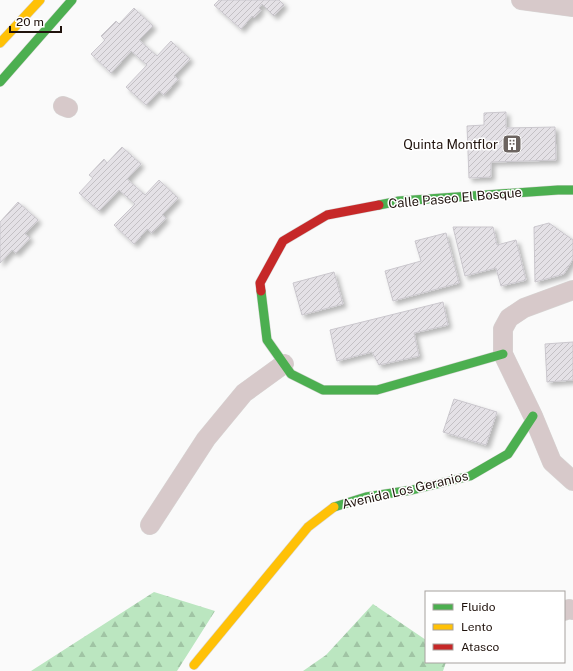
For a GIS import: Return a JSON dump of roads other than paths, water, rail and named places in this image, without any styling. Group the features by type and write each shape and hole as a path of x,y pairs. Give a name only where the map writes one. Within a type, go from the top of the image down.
{"street":[{"path":"0,43 40,0"},
{"path":"0,82 72,0"},
{"path":"521,0 573,7"},
{"name":"Calle Paseo El Bosque","path":"503,354 377,390 323,390 291,374 267,340 260,283 283,241 327,215 399,201 573,190"},
{"path":"573,290 524,308 509,318 503,329 503,354 533,416 552,462 573,481"},
{"path":"150,525 206,440 244,393 284,364"},
{"name":"Avenida Los Geranios","path":"194,665 308,527 335,506 366,497 412,490 470,476 508,454 533,416"}],"place":[{"name":"Quinta Montflor","path":"512,144"}]}
